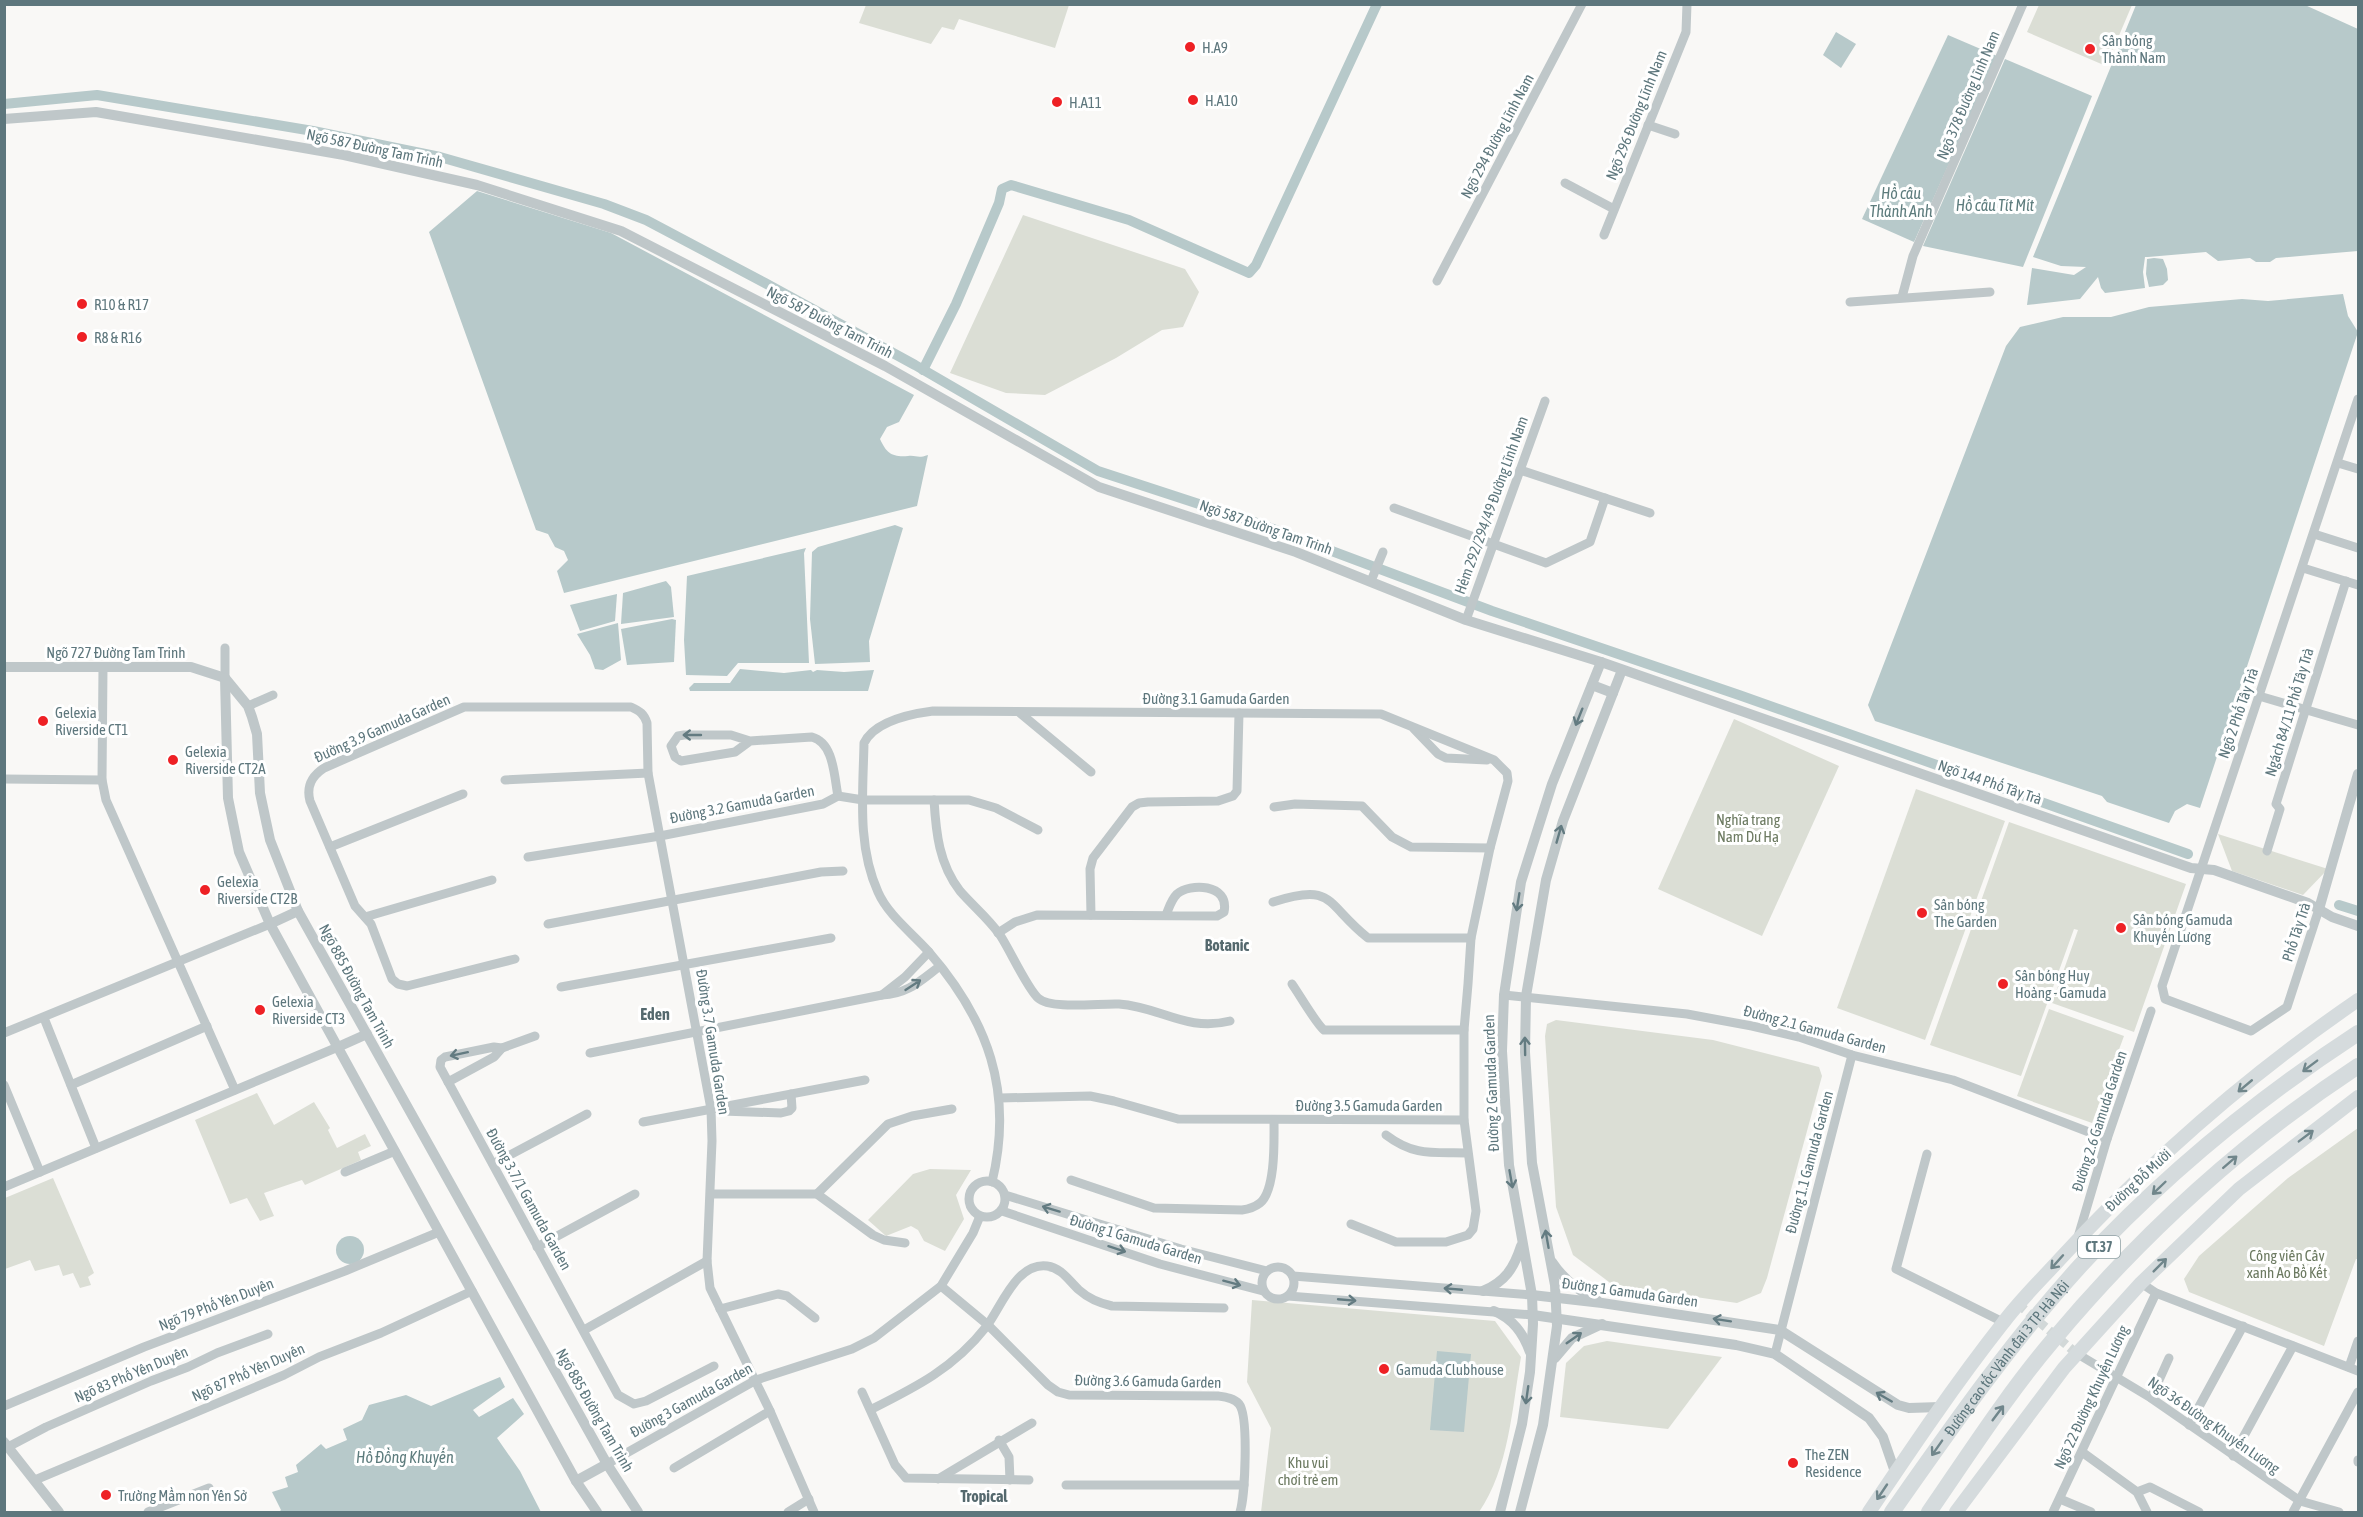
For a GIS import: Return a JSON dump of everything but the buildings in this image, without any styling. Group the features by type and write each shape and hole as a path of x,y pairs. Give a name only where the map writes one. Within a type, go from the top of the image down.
{"highway":[{"name":"Đường cao tốc Vành đai 3 TP. Hà Nội","path":"1892,1512 1958,1418 2032,1322 2081,1266 2183,1165 2242,1117 2358,1033"},
{"name":"Đường cao tốc Vành đai 3 TP. Hà Nội","path":"1929,1512 1983,1433 2052,1341 2102,1284 2201,1187 2259,1137 2358,1066"}],"main road":[{"name":"Đường Đỗ Mười","path":"1869,1512 1940,1407 2003,1322 2078,1239 2147,1169 2183,1138 2267,1068 2358,1000"},
{"path":"1956,1512 2076,1353 2141,1283 2238,1189 2358,1097"}],"street":[{"name":"Ngõ 294 Đường Lĩnh Nam","path":"1437,282 1582,4"},
{"name":"Ngõ 296 Đường Lĩnh Nam","path":"1604,236 1686,32 1687,4"},
{"name":"Ngõ 378 Đường Lĩnh Nam","path":"1902,297 1913,256 2023,4"},
{"name":"Ngõ 587 Đường Tam Trinh","path":"4,119 96,112 344,155 477,185 621,231 885,366 1099,487 1373,578 1611,666"},
{"path":"1648,125 1675,134"},
{"path":"1565,183 1614,209"},
{"path":"1850,302 1990,292"},
{"name":"Ngõ 2 Phố Tây Trà","path":"2201,1012 2164,999 2162,986 2358,399"},
{"name":"Hẻm 292/294/49 Đường Lĩnh Nam","path":"1468,614 1545,401"},
{"path":"2348,432 2358,434"},
{"path":"2338,463 2358,469"},
{"path":"1520,470 1650,513"},
{"path":"1394,508 1546,563 1590,542 1605,498"},
{"path":"2314,534 2358,548"},
{"path":"1373,578 1381,556"},
{"path":"2303,568 2358,585"},
{"name":"Ngách 84/11 Phố Tây Trà","path":"2267,851 2280,809 2276,804 2346,581"},
{"path":"225,648 228,798 239,852 270,924 576,1481 597,1512"},
{"path":"1520,1512 1543,1425 1557,1317 1551,1259 1533,1163 1525,1052 1527,996 1546,880 1563,821 1613,693 1611,666"},
{"name":"Đường 2 Gamuda Garden","path":"1500,1512 1522,1424 1532,1356 1533,1315 1532,1295 1509,1165 1502,1040 1504,995 1521,882 1552,784 1592,685 1611,666"},
{"name":"Ngõ 144 Phố Tây Trà","path":"1611,666 2191,868 2214,870 2308,903 2332,917 2358,926"},
{"name":"Ngõ 727 Đường Tam Trinh","path":"4,667 191,667 225,678"},
{"path":"103,667 102,780 106,800 235,1090"},
{"name":"Ngõ 885 Đường Tam Trinh","path":"225,678 248,706 257,734 260,793 270,840 298,911 607,1464 638,1512"},
{"path":"1592,685 1613,693"},
{"path":"248,706 273,695"},
{"path":"2259,696 2358,725"},
{"name":"Đường 3.9 Gamuda Garden","path":"515,959 407,986 398,984 392,978 371,924 355,906 308,792 316,774 346,758 464,707 631,707 645,716 647,723 648,773"},
{"name":"Đường 3.1 Gamuda Garden","path":"863,800 864,743 868,736 914,713 933,711 1375,714 1410,725 1494,760"},
{"path":"1020,713 1091,772"},
{"path":"1091,915 1090,869 1093,858 1132,807 1148,802 1218,801 1233,796 1239,779 1239,713"},
{"name":"Đường 3.1 Gamuda Garden","path":"1410,725 1438,754 1446,758 1494,760"},
{"path":"750,741 735,752 681,761 675,757 671,746 678,736 684,735 731,735 750,741 812,737 821,739 830,756 838,796"},
{"path":"1273,902 1298,894 1317,894 1328,899 1368,938 1471,938 1490,848 1508,781 1507,773 1494,760"},
{"path":"505,780 648,773"},
{"name":"Đường 3.7 Gamuda Garden","path":"648,773 711,1109 711,1194 707,1262 710,1288 756,1380 814,1512"},
{"name":"Phố Tây Trà","path":"2201,1012 2251,1031 2287,1007 2319,909 2358,774"},
{"path":"4,779 102,780"},
{"path":"330,847 462,794"},
{"name":"Đường 3.2 Gamuda Garden","path":"528,857 660,836 823,804 838,796 863,800 982,802 1038,830"},
{"path":"863,800 864,838 878,894 959,989 986,1038 1000,1098 998,1159 992,1182"},
{"path":"934,800 936,832 940,852 948,872 960,890 998,933 1037,998 1052,1004 1134,1006 1190,1023 1219,1024 1230,1021"},
{"path":"1274,807 1295,804 1362,806 1392,837 1411,847 1490,848"},
{"path":"548,924 821,872 843,871"},
{"path":"365,917 492,880"},
{"path":"998,933 1015,922 1037,915 1217,916 1224,912 1224,897 1218,891 1211,889 1184,890 1176,895 1166,915"},
{"path":"4,1033 298,911"},
{"path":"561,987 831,938"},
{"name":"Đường 3.5 Gamuda Garden","path":"1351,1224 1396,1242 1446,1242 1468,1235 1473,1229 1476,1211 1464,1120 1464,1030 1471,938"},
{"path":"882,995 905,977 928,952"},
{"path":"590,1053 882,995 897,994 912,987 940,966"},
{"path":"1292,984 1318,1026 1324,1030 1464,1030"},
{"name":"Đường 2.1 Gamuda Garden","path":"1504,995 1708,1018 1799,1037 1852,1055 1953,1080 2106,1139"},
{"name":"Đường 2.6 Gamuda Garden","path":"2078,1239 2106,1139 2151,1011"},
{"path":"44,1018 96,1148"},
{"path":"71,1085 207,1026"},
{"path":"4,1187 367,1034"},
{"path":"502,1048 494,1057 448,1082 439,1066 442,1058 494,1047 502,1048 535,1036"},
{"name":"Đường 1.1 Gamuda Garden","path":"1775,1354 1852,1055"},
{"path":"644,1122 865,1080"},
{"name":"Đường 3.7/1 Gamuda Garden","path":"448,1082 618,1395 634,1404 646,1401 714,1366"},
{"path":"4,1086 40,1172"},
{"path":"711,1109 746,1113 781,1113 792,1108 791,1094"},
{"name":"Đường 3.5 Gamuda Garden","path":"1000,1098 1090,1096 1178,1119 1464,1120"},
{"path":"817,1194 888,1124 912,1116 952,1109"},
{"path":"493,1164 587,1113"},
{"name":"Đường 3.5 Gamuda Garden","path":"1071,1180 1154,1208 1242,1210 1251,1208 1266,1196 1273,1157 1274,1120"},
{"name":"Đường 3.5 Gamuda Garden","path":"1386,1135 1411,1150 1467,1153"},
{"path":"345,1172 395,1151"},
{"path":"1927,1154 1896,1269 2003,1322"},
{"path":"992,1182 1003,1189 1005,1195 1002,1211 988,1218 980,1216 971,1206 970,1193 979,1184 992,1182"},
{"path":"537,1247 635,1194"},
{"path":"711,1194 817,1194 873,1235 884,1240 905,1243"},
{"name":"Đường 1 Gamuda Garden","path":"1005,1195 1181,1249 1267,1271"},
{"name":"Đường 1 Gamuda Garden","path":"1002,1211 1175,1268 1263,1291"},
{"name":"Đường 3 Gamuda Garden","path":"607,1464 756,1380 852,1348 874,1338 941,1286 973,1233 980,1216"},
{"name":"Ngõ 79 Phố Yên Duyên","path":"4,1406 144,1347 345,1271 439,1232"},
{"path":"1483,1292 1495,1286 1510,1273 1522,1243"},
{"path":"1175,1268 1181,1249"},
{"path":"1551,1259 1570,1283 1602,1303"},
{"path":"584,1330 707,1262"},
{"path":"872,1409 926,1382 964,1352 988,1325 1016,1282 1025,1272 1038,1266 1058,1269 1089,1298 1112,1306 1224,1308"},
{"path":"1288,1296 1293,1290 1293,1276 1288,1270 1273,1267 1262,1277 1263,1291 1269,1297 1276,1299 1288,1296 1557,1317 1736,1345 1775,1354 1869,1418 1883,1437 1896,1473"},
{"name":"Đường 1 Gamuda Garden","path":"1293,1276 1556,1297 1780,1330 1898,1405 1919,1409 1940,1407"},
{"path":"2141,1283 2156,1293 2358,1371"},
{"name":"Đường 3.6 Gamuda Garden","path":"941,1286 988,1325 1058,1392 1069,1395 1218,1396 1229,1397 1239,1402 1244,1412 1245,1424 1244,1485 1240,1512"},
{"name":"Ngõ 87 Phố Yên Duyên","path":"35,1480 319,1357 381,1334 472,1291"},
{"name":"Ngõ 22 Đường Khuyến Lương","path":"2053,1512 2156,1293"},
{"path":"720,1309 778,1294 788,1296 815,1318"},
{"path":"1494,1311 1504,1315 1517,1327 1532,1356"},
{"path":"1553,1361 1572,1338 1602,1324"},
{"path":"2189,1425 2242,1326"},
{"name":"Ngõ 83 Phố Yên Duyên","path":"6,1444 217,1353 268,1334"},
{"path":"2349,1367 2358,1341"},
{"path":"2233,1456 2293,1346"},
{"name":"Ngõ 36 Đường Khuyến Lương","path":"2076,1353 2151,1398 2300,1501 2339,1512"},
{"path":"2151,1398 2169,1358"},
{"path":"862,1392 872,1409 895,1465 906,1478 1029,1480"},
{"path":"2293,1512 2358,1392"},
{"path":"675,1468 770,1411"},
{"path":"938,1479 999,1440 1032,1423"},
{"path":"999,1440 1009,1457 1010,1480"},
{"path":"6,1444 59,1512"},
{"path":"2082,1452 2137,1492 2146,1512"},
{"path":"576,1481 607,1464"},
{"path":"1066,1485 1244,1485"},
{"path":"2137,1492 2150,1487 2199,1512"},
{"path":"148,1512 209,1488"},
{"path":"2060,1499 2091,1512"},
{"path":"788,1512 809,1500"}],"green space":[{"path":"866,4 1069,5 1055,48 959,19 954,30 942,27 931,44 859,23"},
{"name":"Sân bóng Thành Nam","path":"2039,4 2132,5 2106,66 2027,32"},
{"path":"1023,215 1185,269 1199,292 1183,327 1162,330 1116,358 1045,395 1006,393 950,373"},
{"name":"Nghĩa trang Nam Dư Hạ","path":"1734,719 1839,766 1762,936 1658,889"},
{"name":"Sân bóng The Garden","path":"1916,789 2005,821 1925,1040 1837,1008"},
{"path":"2009,822 2186,884 2134,1032 2052,1003 2078,930 2074,929 2021,1076 1930,1045"},
{"path":"2218,834 2328,869 2303,895 2232,871"},
{"path":"2049,1009 2124,1036 2092,1123 2017,1096"},
{"path":"1556,1020 1713,1040 1819,1067 1822,1076 1761,1293 1737,1303 1613,1285 1573,1255 1556,1207 1545,1036 1547,1024"},
{"path":"257,1093 274,1125 314,1102 330,1128 328,1130 337,1148 365,1134 371,1146 358,1152 361,1160 305,1185 302,1180 264,1193 274,1216 260,1221 247,1198 230,1204 195,1120"},
{"name":"Công viên Cây xanh Ao Bồ Kết","path":"2358,1128 2358,1259 2356,1259 2324,1346 2189,1292 2184,1279 2199,1256 2288,1178"},
{"path":"930,1169 971,1170 956,1195 964,1219 945,1251 924,1241 918,1230 911,1226 886,1236 868,1220 913,1174"},
{"path":"53,1178 94,1273 88,1277 91,1285 80,1288 73,1273 63,1276 59,1265 35,1271 30,1260 5,1269 5,1198"},
{"name":"Gamuda Clubhouse","path":"1252,1300 1495,1321 1521,1357 1503,1458 1489,1495 1479,1512 1261,1512 1271,1428 1247,1382"},
{"path":"1607,1341 1722,1357 1668,1429 1560,1417 1566,1363 1584,1346"}],"water":[{"path":"2136,5 2305,5 2358,29 2358,251 2276,258 2270,262 2256,262 2250,258 2218,261 2206,252 2145,257 2143,272 2145,288 2105,293 2098,277 2080,299 2027,305 2032,268 2074,275 2086,267 2061,266 2033,257"},
{"path":"1836,32 1856,44 1841,68 1823,55"},
{"name":"Hồ câu Thành Anh","path":"1948,35 1997,56 1914,242 1862,219"},
{"name":"Hồ câu Tít Mít","path":"2005,59 2092,96 2023,267 1923,246"},
{"path":"477,191 611,233 914,395 899,422 887,427 880,439 885,448 894,455 919,457 928,455 917,506 564,593 557,571 568,560 564,551 555,547 548,534 536,530 429,232"},
{"path":"2147,259 2163,259 2168,280 2163,285 2149,287 2146,274"},
{"path":"2343,294 2348,316 2358,332 2200,808 2187,804 2175,811 2169,823 2107,802 2102,796 1875,721 1868,705 2006,346 2020,327 2063,317 2111,317 2149,307 2242,299 2268,301"},
{"path":"895,525 903,528 869,641 870,662 815,664 810,619 812,552 818,547"},
{"path":"806,548 804,553 809,663 738,663 727,676 686,675 684,640 687,576"},
{"path":"666,581 671,587 674,617 621,624 623,593"},
{"path":"617,594 615,621 580,631 570,605"},
{"path":"676,620 674,662 627,665 621,629"},
{"path":"618,623 621,660 603,670 595,669 590,655 577,634"},
{"path":"740,669 784,673 811,670 813,672 817,670 844,672 874,670 868,691 690,691 689,688 694,683 730,683"},
{"path":"350,1236 360,1240 364,1250 360,1260 350,1264 340,1260 336,1250 340,1240"},
{"path":"1437,1351 1471,1354 1464,1432 1430,1430"},
{"name":"Hồ Đồng Khuyến","path":"500,1377 505,1387 473,1410 479,1417 513,1398 524,1414 497,1438 520,1471 541,1512 279,1512 281,1510 272,1492 288,1487 285,1477 298,1472 296,1465 321,1444 326,1449 347,1440 343,1429 362,1420 369,1405 406,1395 431,1406"}],"waterway":[{"path":"923,370 956,304 999,203 1002,189 1011,185 1129,220 1249,273 1256,265 1377,4"},
{"path":"4,104 97,95 313,131 440,157 604,204 646,220 765,283 915,365 1098,471 1257,523 1492,611 1739,695 2188,854"},
{"path":"2339,905 2358,911"}],"tunnel":[{"path":"2018,1304 2076,1353"}],"place":[{"name":"H.A9","path":"1190,47"},
{"name":"Sân bóng Thành Nam","path":"2090,49"},
{"name":"H.A10","path":"1193,100"},
{"name":"H.A11","path":"1057,102"},
{"name":"R10 & R17","path":"82,304"},
{"name":"R8 & R16","path":"82,337"},
{"name":"Gelexia Riverside CT1","path":"43,721"},
{"name":"Gelexia Riverside CT2A","path":"173,760"},
{"name":"Gelexia Riverside CT2B","path":"205,890"},
{"name":"Sân bóng The Garden","path":"1922,913"},
{"name":"Sân bóng Gamuda Khuyến Lương","path":"2121,928"},
{"name":"Sân bóng Huy Hoàng - Gamuda","path":"2003,984"},
{"name":"Gelexia Riverside CT3","path":"260,1010"},
{"name":"Gamuda Clubhouse","path":"1384,1369"},
{"name":"The ZEN Residence","path":"1793,1463"},
{"name":"Trường Mầm non Yên Sở","path":"106,1495"}],"district":[{"name":"Botanic","path":"1227,945"},
{"name":"Eden","path":"655,1014"},
{"name":"Tropical","path":"984,1496"}],"park label":[{"name":"Khu vui chơi trẻ em","path":"1308,1470"}]}
